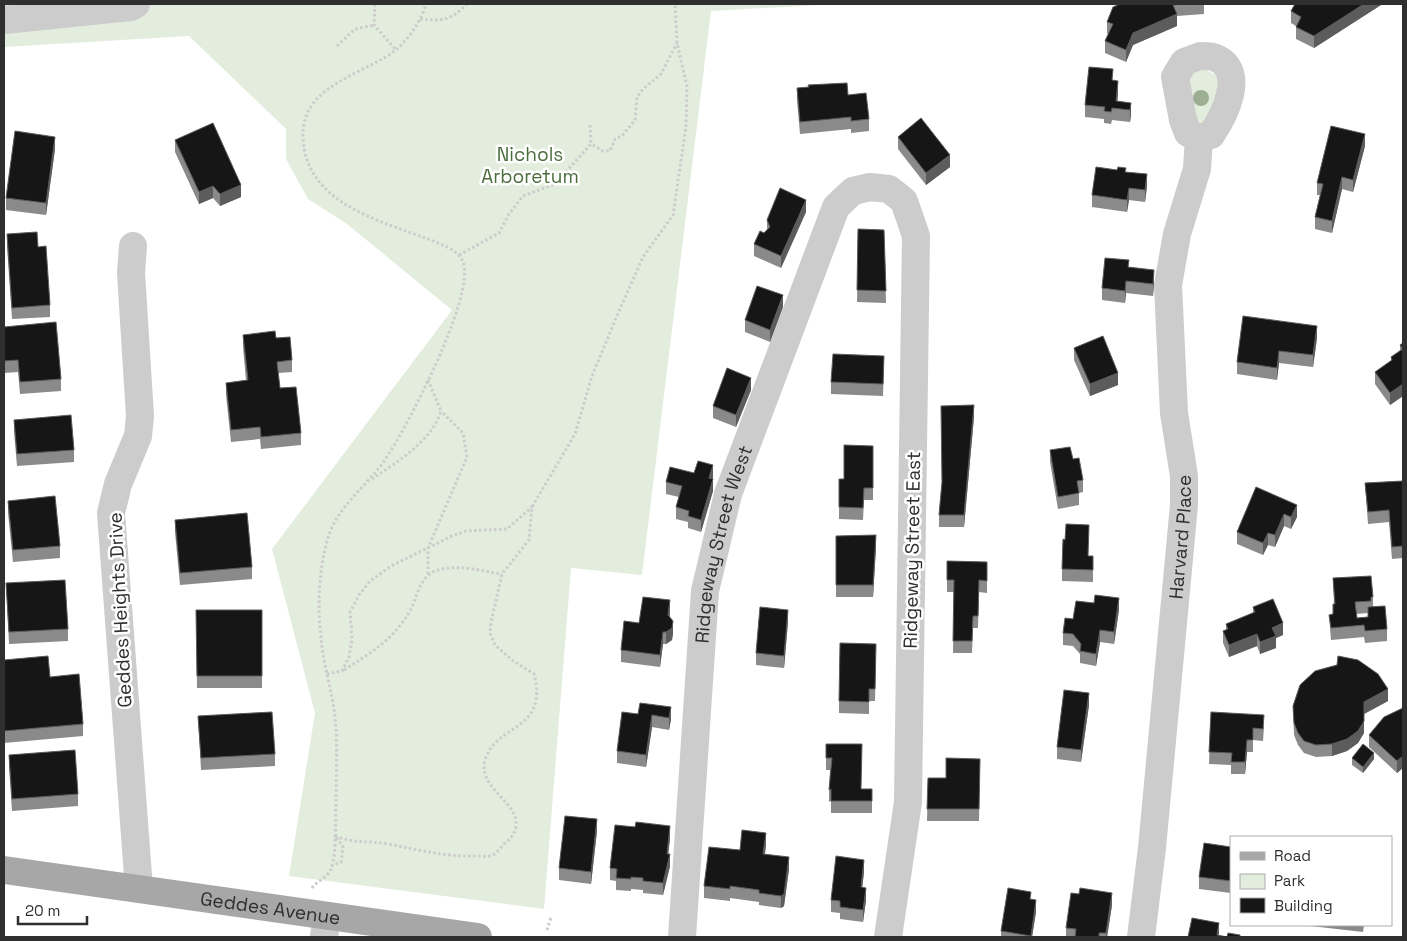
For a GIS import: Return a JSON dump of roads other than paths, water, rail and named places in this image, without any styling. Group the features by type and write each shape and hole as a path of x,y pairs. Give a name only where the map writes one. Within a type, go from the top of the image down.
{"main road":[{"name":"Geddes Avenue","path":"4,870 139,889 318,922 478,937"}],"street":[{"path":"4,20 39,10 131,7 136,4"},
{"name":"Harvard Place","path":"1141,937 1152,848 1184,505 1184,476 1174,414 1168,285 1177,234 1197,169 1199,138"},
{"name":"Ridgeway Street West","path":"682,937 704,591 728,494 836,207 853,191 870,186"},
{"name":"Ridgeway Street East","path":"870,186 889,189 904,201 916,236 908,802 888,937"},
{"name":"Geddes Heights Drive","path":"132,246 130,273 140,416 138,436 118,484 111,513 139,889"}],"park label":[{"name":"Nichols Arboretum","path":"530,165"}]}
